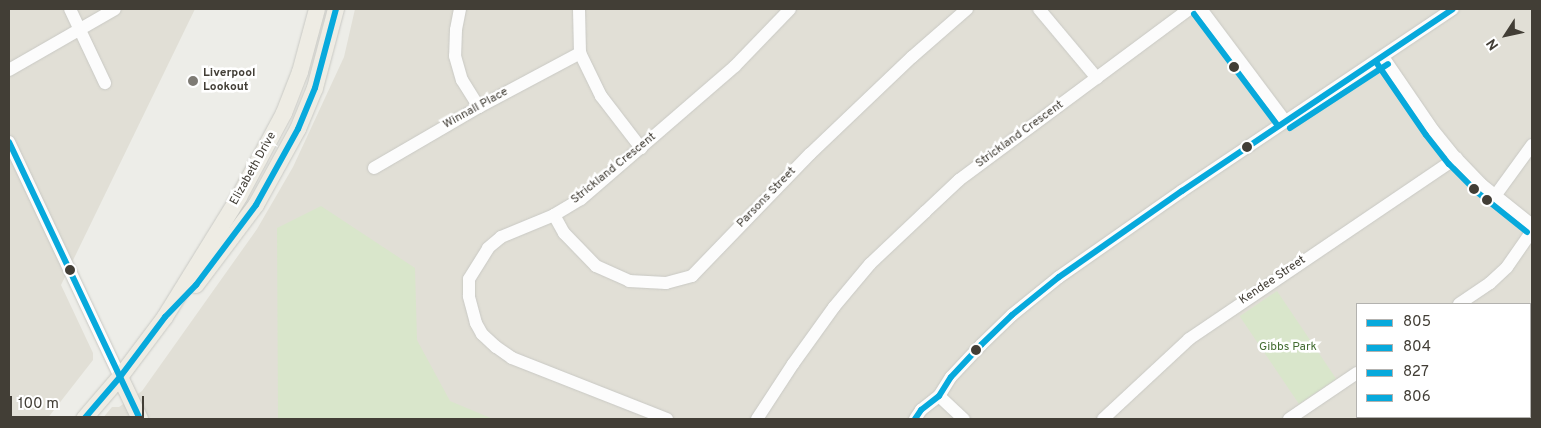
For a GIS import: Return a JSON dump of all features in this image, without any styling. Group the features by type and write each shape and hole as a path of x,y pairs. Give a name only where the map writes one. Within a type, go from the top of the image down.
{"main road":[{"name":"Elizabeth Drive","path":"84,419 120,377 165,318 240,197 271,138 300,72 317,9"},
{"name":"Elizabeth Drive","path":"165,318 196,285 256,205 278,168 298,129 315,88 336,9"},
{"path":"120,377 140,419"}],"street":[{"path":"70,9 104,83"},
{"path":"9,70 114,9"},
{"path":"460,9 456,30 455,56 462,80 479,107"},
{"path":"579,9 580,53 601,96 641,148"},
{"name":"Strickland Crescent","path":"667,419 512,358 488,342 476,323 469,296 469,279 482,256 501,237 554,215 581,199 735,66 790,9"},
{"name":"Parsons Street","path":"554,215 564,233 596,266 629,281 666,283 692,276 810,154 912,57 967,9"},
{"path":"1039,9 1098,78"},
{"name":"Strickland Crescent","path":"757,419 793,364 834,308 870,264 959,180 1189,9"},
{"path":"1201,9 1285,121"},
{"path":"915,419 922,410 939,396 951,377 981,345 1012,315 1059,277 1285,121 1453,9"},
{"name":"Winnall Place","path":"374,168 479,107 580,53"},
{"path":"1383,57 1433,130 1456,158 1495,196 1532,225"},
{"path":"9,142 120,377"},
{"path":"1495,196 1532,145"},
{"name":"Kendee Street","path":"1103,419 1189,339 1456,158"},
{"path":"1461,303 1490,284 1507,268 1532,231"},
{"path":"1288,419 1356,374"},
{"path":"939,396 964,419"}],"shaded area":[{"path":"9,9 195,9 61,285 93,353 93,360 47,419 9,419"},
{"path":"355,9 1532,9 1532,419 102,419 112,407 119,407 142,391 257,229 293,167 344,57"}],"green space":[{"path":"321,206 415,268 417,340 450,401 493,419 278,419 277,228"},
{"name":"Gibbs Park","path":"1277,291 1336,379 1299,404 1240,316"}],"transit line":[{"name":"827","path":"84,419 120,377 165,317 196,285 256,205 298,129 315,88 336,9"},
{"name":"805","path":"915,419 921,410 939,396 951,377 981,345 1012,315 1059,277 1182,191 1453,9"},
{"name":"804","path":"1194,14 1278,126"},
{"name":"804","path":"1376,62 1426,135 1449,164 1477,192 1527,232"},
{"name":"804","path":"1290,128 1388,64"},
{"name":"806","path":"9,142 140,419"}],"place":[{"name":"Liverpool Lookout","path":"193,81"}]}
